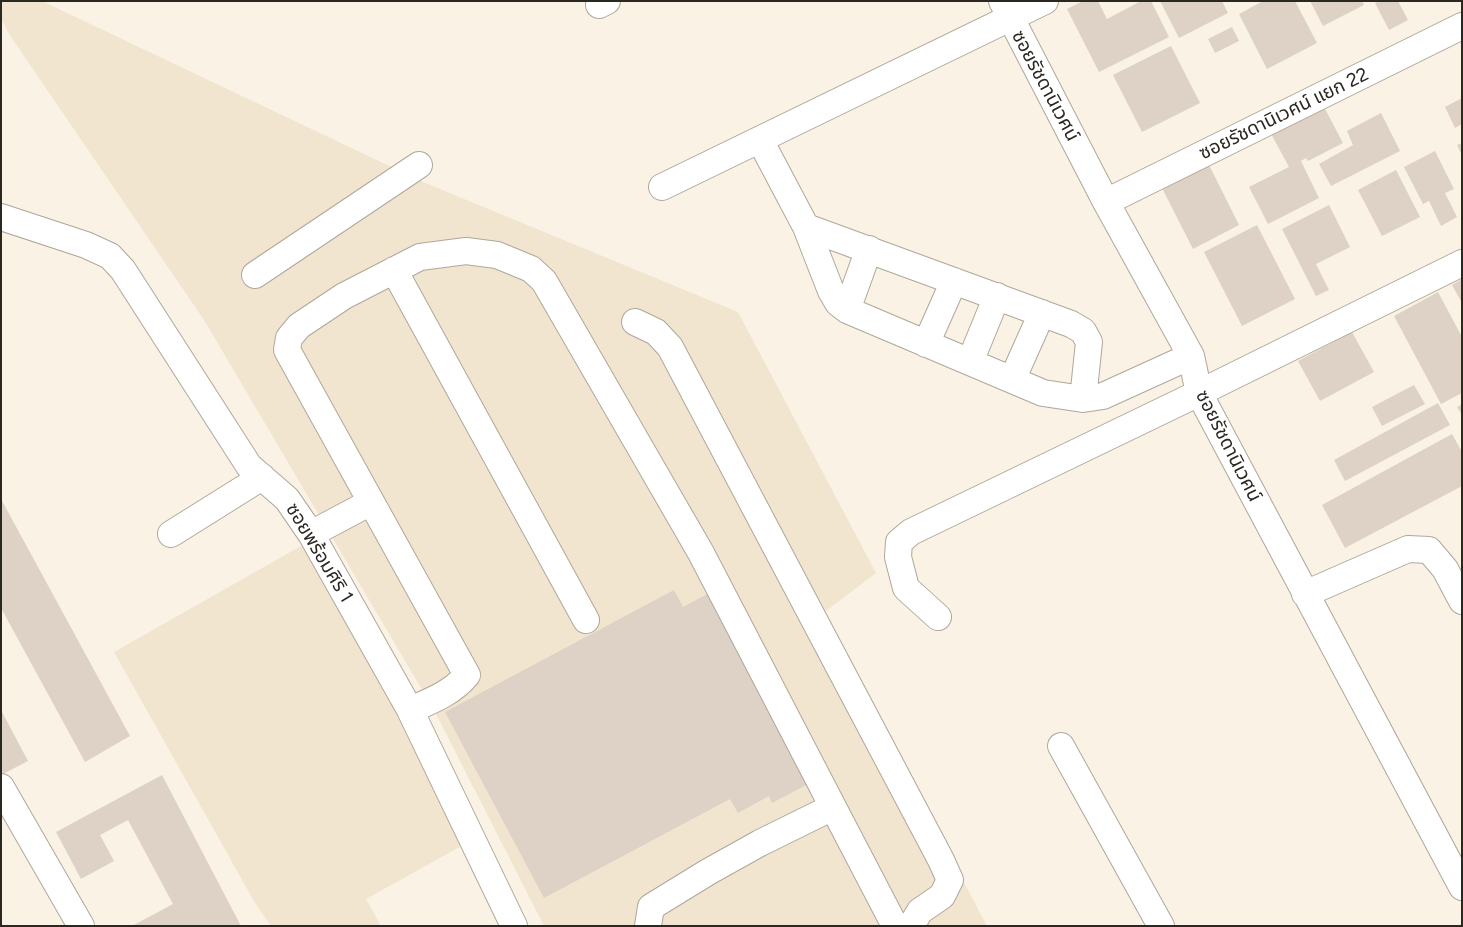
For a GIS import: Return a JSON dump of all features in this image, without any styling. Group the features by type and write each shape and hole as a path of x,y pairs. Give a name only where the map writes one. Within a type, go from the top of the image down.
{"street":[{"path":"662,188 760,140 1006,10 1045,1"},
{"name":"ซอยรัชดานิเวศน์","path":"1006,10 1106,202 1191,356 1199,393 1462,887"},
{"name":"ซอยรัชดานิเวศน์ แยก 22","path":"1106,202 1462,26"},
{"path":"760,140 806,227 831,291 838,303 848,310 1043,394 1083,399 1102,396 1191,356"},
{"path":"255,275 419,165"},
{"name":"ซอยพร้อมศิริ 1","path":"1,217 110,256 123,270 249,466 287,499 311,534 410,710 514,926"},
{"path":"806,227 997,296 1071,324 1083,331 1089,342 1083,399"},
{"path":"848,310 869,249"},
{"path":"410,710 458,686 466,675 287,350 289,338 299,326 344,296 420,257 466,251 496,255 531,269 544,282 701,553 895,926"},
{"path":"938,617 906,588 898,557 899,542 910,532 1199,393 1462,263"},
{"path":"394,270 586,620"},
{"path":"926,344 954,281"},
{"path":"970,362 997,296"},
{"path":"1012,380 1042,313"},
{"path":"635,322 656,332 670,347 950,880 942,896 920,911 911,926"},
{"path":"171,534 262,477"},
{"path":"311,534 371,502"},
{"path":"1305,594 1408,549 1430,550 1445,568 1462,601"},
{"path":"1061,746 1161,926"},
{"path":"1,787 82,926"},
{"path":"648,926 651,906 760,842 833,807"}],"shaded area":[{"path":"1,1 42,1 423,182 738,312 876,573 822,614 987,926 544,926 434,710 204,320 9,34 1,18"},
{"path":"308,542 467,843 366,899 381,926 271,926 255,903 114,652"}],"building":[{"path":"1083,1 1098,1 1107,19 1141,1 1151,1 1169,37 1099,72 1067,9"},
{"path":"1160,1 1222,1 1228,13 1179,38"},
{"path":"1263,1 1295,1 1317,43 1267,69 1239,14"},
{"path":"1310,1 1362,1 1364,5 1323,26"},
{"path":"1379,1 1398,1 1408,20 1389,30 1375,3"},
{"path":"1232,27 1239,41 1215,53 1208,39"},
{"path":"1171,46 1200,103 1142,132 1113,75"},
{"path":"1462,98 1462,124 1455,128 1445,107"},
{"path":"1323,105 1343,143 1308,161 1306,158 1301,161 1319,198 1268,224 1249,187 1289,167 1270,132"},
{"path":"1381,113 1400,151 1331,186 1319,164 1353,145 1347,131"},
{"path":"1462,143 1462,155 1457,145"},
{"path":"1435,151 1454,189 1445,193 1457,217 1441,226 1429,201 1423,204 1404,167"},
{"path":"1209,165 1239,225 1193,249 1162,188"},
{"path":"1396,170 1420,217 1382,236 1358,190"},
{"path":"1329,205 1350,247 1316,264 1329,290 1316,296 1282,229"},
{"path":"1257,225 1295,299 1242,326 1204,252"},
{"path":"1462,279 1462,303 1452,285"},
{"path":"1438,292 1462,337 1462,393 1441,404 1394,316"},
{"path":"1352,332 1374,372 1320,401 1298,361"},
{"path":"1414,385 1425,404 1382,426 1372,407"},
{"path":"1438,403 1450,425 1345,481 1334,460"},
{"path":"1462,404 1462,415 1457,407"},
{"path":"1452,434 1462,452 1462,486 1345,548 1322,505"},
{"path":"1,499 130,736 85,762 1,608"},
{"path":"674,590 683,607 711,592 812,782 772,803 769,796 738,813 730,799 544,898 445,712"},
{"path":"1,710 28,761 1,775"},
{"path":"162,775 241,926 132,926 173,904 128,820 100,835 114,861 81,879 56,832"}]}
